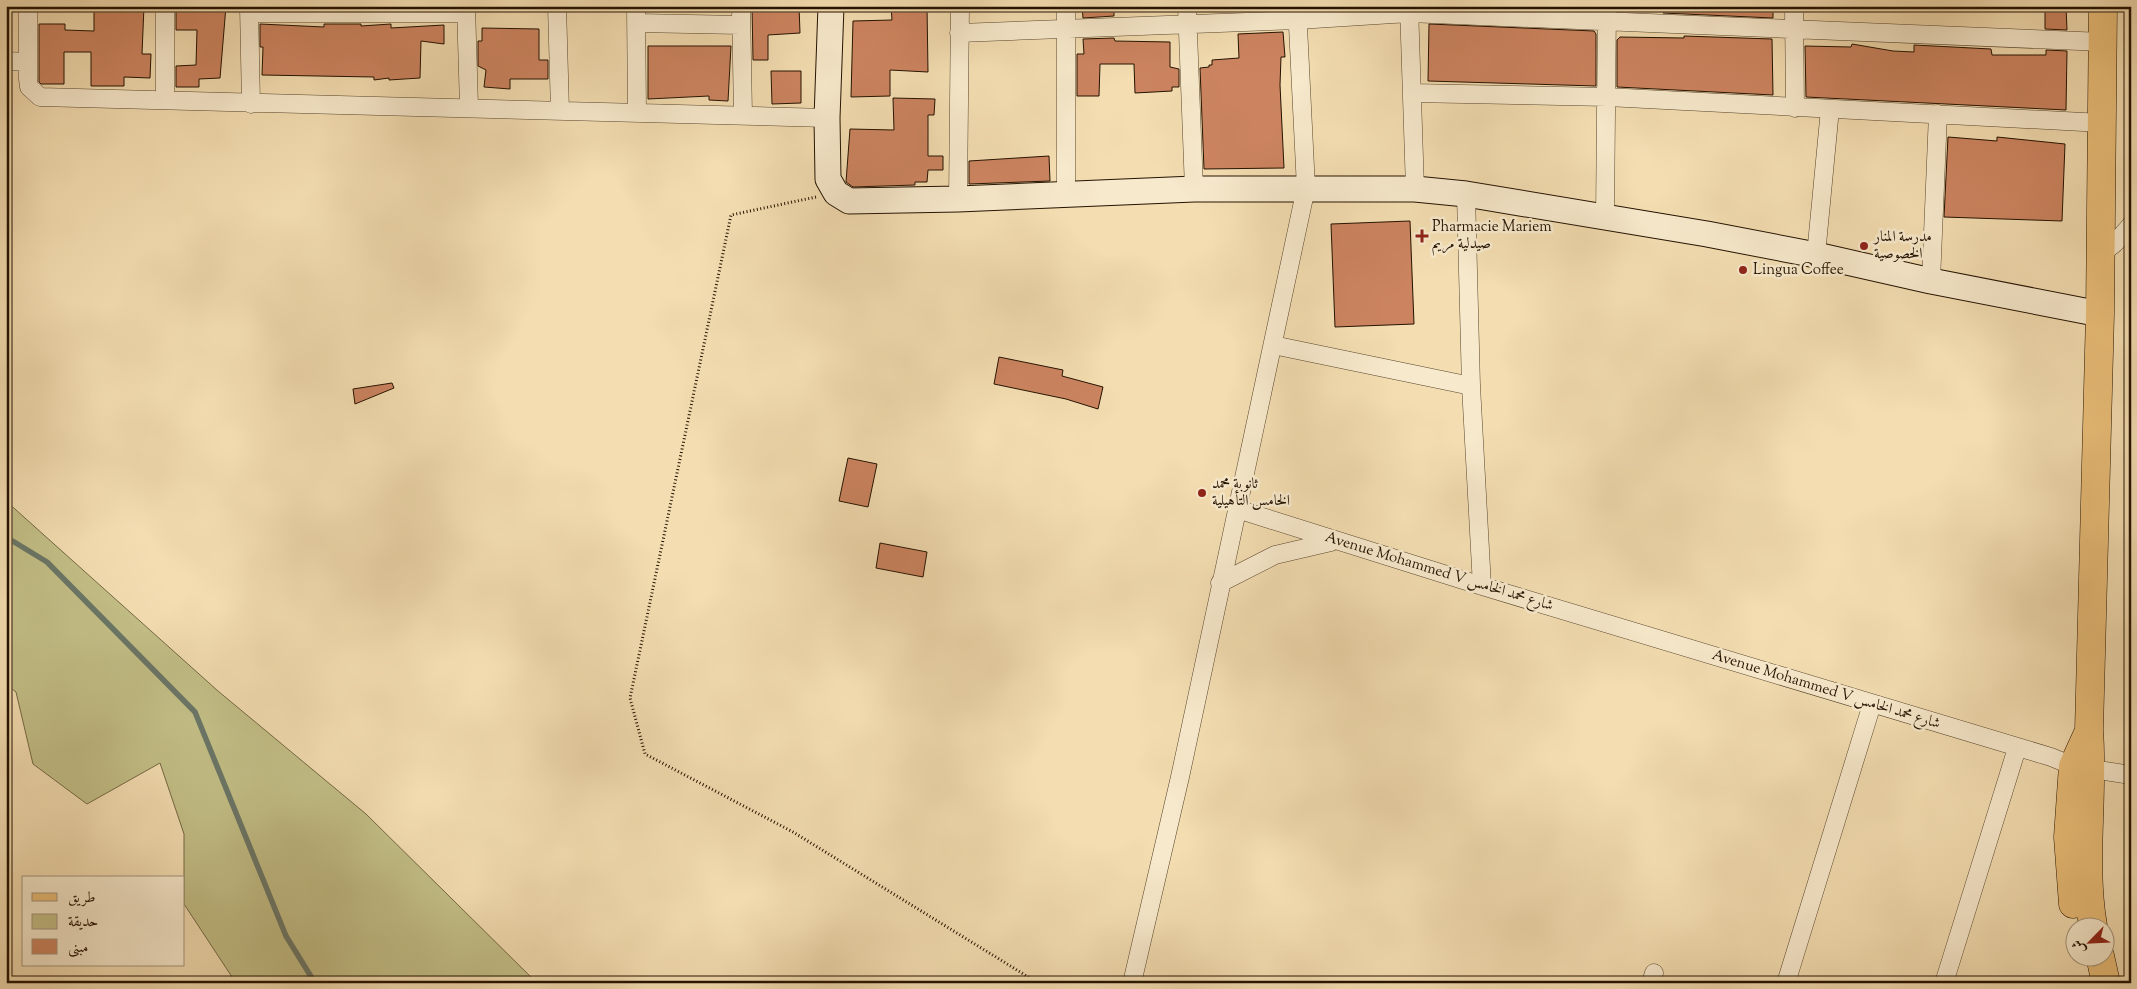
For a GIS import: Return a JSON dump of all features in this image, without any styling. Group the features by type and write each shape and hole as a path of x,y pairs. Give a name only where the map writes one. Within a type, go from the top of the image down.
{"main road":[{"path":"2074,916 2068,837 2089,730 2100,314 2103,6"},
{"path":"2083,768 2092,916"},
{"path":"2084,966 2088,983"},
{"path":"2102,966 2106,983"}],"street":[{"path":"28,6 29,88 40,97 827,118"},
{"path":"164,6 165,100"},
{"path":"557,6 560,111"},
{"path":"740,6 743,115"},
{"path":"831,6 827,118 828,179 836,193 848,201 958,199 1194,189 1415,189 1466,194 1707,234 2100,314"},
{"path":"958,199 960,6"},
{"path":"1066,6 1066,194"},
{"path":"1187,6 1194,189"},
{"path":"1794,6 1795,108"},
{"path":"251,104 249,10 466,9 469,108"},
{"path":"960,34 1188,24 1298,13 1409,10 1607,14 1794,30 2103,42"},
{"path":"1409,10 1415,189"},
{"path":"1132,983 1180,777 1306,188 1298,13"},
{"path":"1604,218 1607,14"},
{"path":"637,112 637,15 741,25"},
{"path":"6,62 28,62"},
{"path":"1412,93 1607,97 2102,123"},
{"path":"1816,255 1830,109"},
{"path":"1931,281 1938,114"},
{"path":"1466,194 1470,386 1482,586"},
{"path":"2100,254 2115,243 2131,225"},
{"path":"1273,345 1470,386"},
{"name":"Avenue Mohammed V شارع محمد الخامس","path":"1237,509 1482,586 2083,768 2131,775"},
{"path":"1220,583 1276,555 1295,548 1336,541"},
{"path":"1786,983 1872,704"},
{"path":"1944,983 2016,748"}],"path":[{"path":"836,193 731,216 630,698 645,754 794,832 1038,983"}],"green space":[{"path":"6,501 218,691 366,814 537,983 236,983 185,906 184,834 160,763 87,804 33,764 16,692 6,684"}],"building":[{"path":"144,6 142,54 151,54 150,78 124,77 124,86 91,86 91,52 64,52 64,84 41,84 39,82 39,24 65,24 65,30 94,31 94,7"},
{"path":"176,6 226,6 220,78 199,79 199,87 176,87 176,66 196,65 197,30 176,30"},
{"path":"752,6 799,6 800,33 768,35 768,60 753,60"},
{"path":"891,6 927,6 928,72 890,70 890,96 851,97 853,21 892,20"},
{"path":"1082,6 1114,6 1114,16 1083,18"},
{"path":"1502,6 1595,6 1595,10"},
{"path":"1664,6 1773,6 1773,18 1663,13"},
{"path":"2045,6 2066,6 2067,30 2045,29"},
{"path":"260,24 324,27 324,24 361,24 361,26 391,24 391,28 444,25 444,44 421,41 420,78 374,80 374,77 262,75 263,47 260,47"},
{"path":"1429,24 1594,31 1596,34 1596,86 1428,81"},
{"path":"482,28 539,29 539,60 548,60 548,79 510,79 510,89 484,87 486,70 478,66 478,41 482,41"},
{"path":"1283,32 1285,57 1281,57 1280,85 1284,168 1204,169 1200,68 1212,65 1212,60 1239,58 1238,34"},
{"path":"1684,36 1772,39 1773,95 1617,87 1617,40 1620,37 1684,38"},
{"path":"1114,38 1115,41 1170,42 1170,67 1179,69 1179,87 1172,87 1172,91 1135,93 1134,64 1100,64 1099,96 1077,96 1077,54 1084,54 1083,39"},
{"path":"1852,44 1893,51 1914,52 1914,45 1991,49 1992,55 2046,55 2046,50 2067,51 2066,110 1806,97 1805,46 1851,47"},
{"path":"648,46 731,46 728,101 709,100 709,96 648,99"},
{"path":"771,71 801,71 801,103 772,104"},
{"path":"893,98 935,99 934,115 928,115 928,156 943,156 943,170 928,170 927,182 915,182 915,185 853,187 846,182 850,129 894,130"},
{"path":"1948,137 1997,141 1997,137 2065,144 2062,221 1944,217"},
{"path":"1049,156 1050,181 969,184 969,161"},
{"path":"1410,221 1414,324 1335,327 1331,224"},
{"path":"999,357 1063,370 1062,376 1103,387 1098,409 1066,399 994,384"},
{"path":"392,383 394,388 355,404 353,389"},
{"path":"848,458 877,464 868,507 839,501"},
{"path":"880,543 927,552 923,577 876,568"}],"waterway":[{"path":"6,537 47,562 195,712 286,936 315,983"}],"place":[{"name":"Pharmacie Mariem صيدلية مريم","path":"1422,236"},
{"name":"مدرسة المنار الخصوصية","path":"1864,246"},
{"name":"Lingua Coffee","path":"1743,270"},
{"name":"ثانوية محمد الخامس التأهيلية","path":"1202,493"}]}
